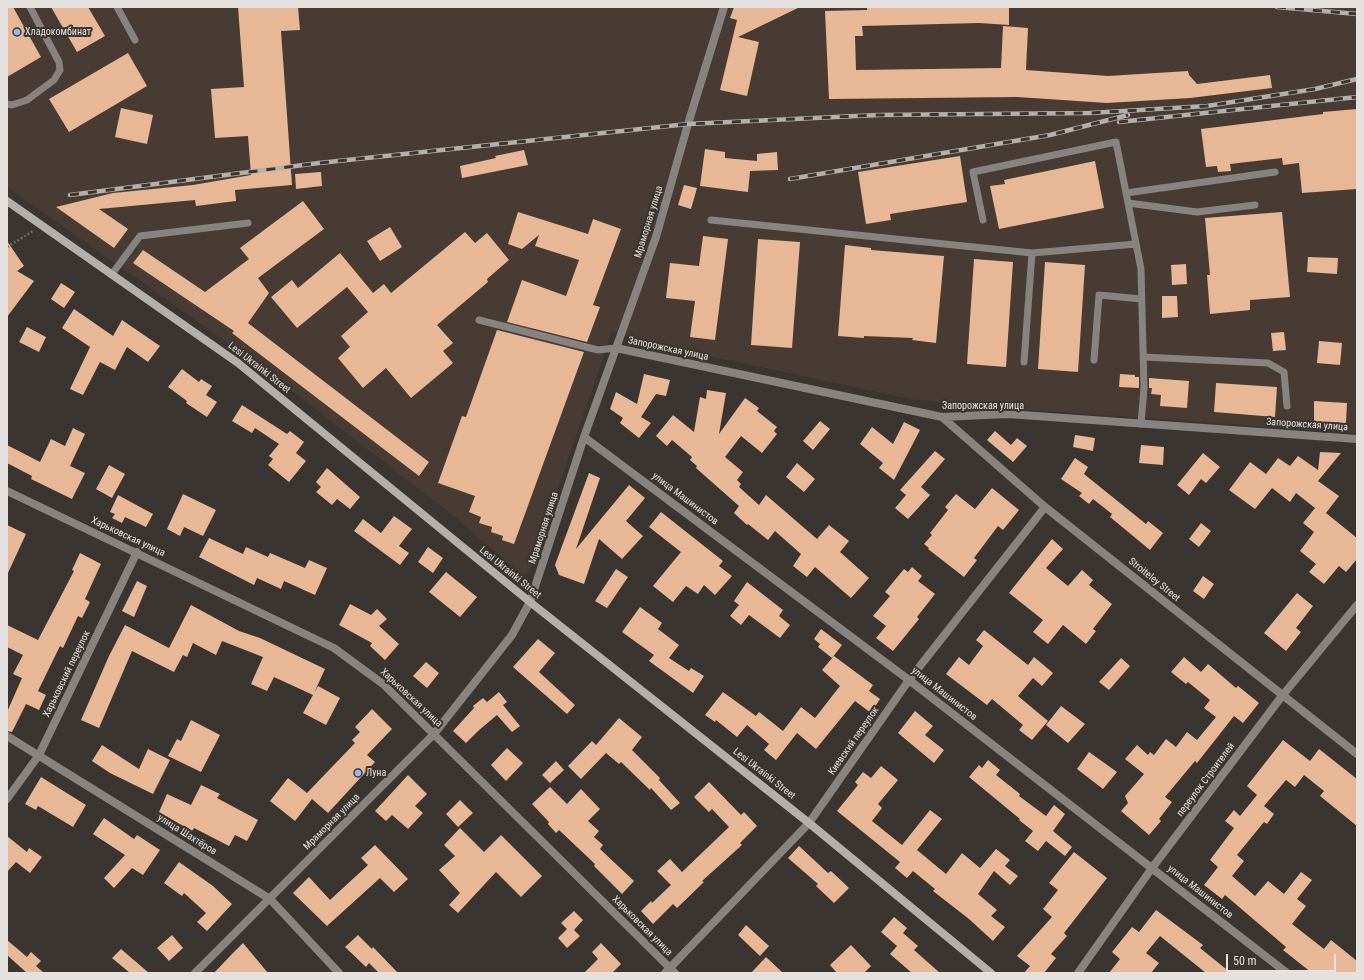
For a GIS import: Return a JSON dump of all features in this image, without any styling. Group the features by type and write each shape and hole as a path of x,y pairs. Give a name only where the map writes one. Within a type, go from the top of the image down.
{"main road":[{"name":"Lesi Ukrainki Street","path":"7,201 238,363 530,602 809,823 991,973"}],"street":[{"name":"Мраморная улица","path":"195,973 434,734 512,634 530,602 584,437 656,237 688,124 724,7"},
{"name":"Запорожская улица","path":"616,348 942,417 1008,414 1357,439"},
{"name":"Stroiteley Street","path":"942,417 1045,506 1282,696 1357,754"},
{"name":"улица Машинистов","path":"584,437 909,680 1287,973"},
{"name":"Харьковская улица","path":"7,491 137,552 334,648 383,684 670,971"},
{"name":"Киевский переулок","path":"670,971 809,823 909,680 1045,506"},
{"name":"Харьковский переулок","path":"7,799 39,755 137,552"},
{"name":"переулок Строителей","path":"1078,973 1152,868 1282,696 1357,605"},
{"name":"улица Шахтёров","path":"7,736 270,899 340,973"}],"lane":[{"path":"7,104 12,105 27,100 54,80 60,70 59,62 30,7"},
{"path":"117,7 135,40"},
{"path":"983,220 973,172 1116,142 1141,269 1144,388 1141,424"},
{"path":"1126,193 1275,172"},
{"path":"1128,203 1197,212 1255,205"},
{"path":"711,220 1032,253 1136,244"},
{"path":"112,274 140,236 248,223"},
{"path":"1024,362 1032,253"},
{"path":"1094,360 1099,295 1141,299"},
{"path":"479,320 598,350 616,348"},
{"path":"1143,357 1268,363 1284,372 1287,406"}],"path":[{"path":"7,247 42,225"}],"shaded area":[{"path":"7,7 1357,7 1357,433 991,407 910,399 653,344 612,332 529,572 522,575 455,517 256,363 7,187"}],"building":[{"name":"Хладокомбинат","path":"7,7 13,7 41,57 7,77"},
{"path":"51,7 88,7 105,36 77,52"},
{"path":"238,7 298,7 300,30 281,31 292,185 235,190 236,201 196,206 195,200 99,209 128,229 114,248 56,207 113,193 193,185 251,175 248,136 215,138 211,89 244,87"},
{"path":"734,7 800,7 738,37 759,42 747,96 720,90 737,20 730,18"},
{"path":"867,7 1009,7 1009,25 979,23 862,26 863,36 855,36 856,70 1001,68 1003,26 1028,28 1026,70 1108,76 1188,71 1189,75 1197,84 1270,75 1272,88 1190,98 1107,103 1017,97 829,99 825,11 867,10"},
{"path":"128,53 147,86 69,132 49,99"},
{"path":"121,108 153,115 147,144 115,137"},
{"path":"1357,109 1357,189 1302,193 1299,163 1283,165 1282,158 1230,164 1231,171 1218,172 1217,166 1206,167 1201,129 1323,114 1323,112"},
{"path":"705,149 725,152 725,158 757,161 757,154 777,152 778,170 750,171 748,192 700,186"},
{"path":"524,150 528,165 462,178 460,166 496,158 495,156"},
{"path":"960,156 967,202 890,214 891,220 866,224 858,172"},
{"path":"1095,161 1104,208 999,229 990,186 1005,184 1004,180"},
{"path":"321,172 322,186 296,189 295,174"},
{"path":"684,185 697,188 691,209 678,205"},
{"path":"303,201 324,229 258,278 269,293 248,323 429,462 419,476 232,333 234,331 133,263 143,250 205,292 249,259 240,248"},
{"path":"518,212 588,234 593,219 621,229 593,305 600,307 587,342 507,322 522,280 566,296 579,260 535,246 539,235 522,249 508,244"},
{"path":"1282,212 1290,297 1250,300 1250,310 1210,314 1207,275 1210,275 1205,218"},
{"path":"390,227 402,247 380,261 367,241"},
{"path":"465,232 475,243 487,233 509,260 487,279 488,282 437,325 453,343 443,351 453,363 411,398 386,368 363,388 338,358 350,347 341,336 368,312 347,287 297,328 271,297 292,280 298,288 340,253 373,293 384,284 391,293"},
{"path":"703,236 728,239 715,340 690,337 695,301 666,298 670,263 699,266"},
{"path":"758,239 800,242 792,348 751,345"},
{"path":"7,241 24,266 17,271 34,281 7,317"},
{"path":"845,245 871,248 871,250 944,256 936,343 912,340 913,338 864,336 864,338 838,336"},
{"path":"1308,257 1338,258 1337,274 1307,272"},
{"path":"974,259 1013,262 1006,367 967,364"},
{"path":"1045,262 1085,265 1078,372 1038,369"},
{"path":"1186,264 1187,284 1172,285 1171,265"},
{"path":"61,283 75,292 64,308 51,299"},
{"path":"1162,296 1177,296 1178,317 1162,318"},
{"path":"74,309 113,336 122,320 160,346 148,362 127,347 115,370 100,362 83,395 70,389 90,347 62,328"},
{"path":"27,327 46,337 39,352 19,342"},
{"path":"497,330 584,352 514,544 502,540 503,536 491,532 492,527 479,523 481,517 469,512 475,496 438,483 462,416 466,417"},
{"path":"1284,332 1286,350 1273,351 1271,333"},
{"path":"1319,341 1342,343 1340,365 1317,363"},
{"path":"182,369 199,382 201,379 212,386 206,395 217,402 207,417 186,403 187,401 168,387"},
{"path":"644,374 670,380 666,396 656,394 641,417 651,423 639,438 620,423 623,418 610,409 616,392 637,404"},
{"path":"1120,374 1135,375 1135,377 1139,377 1139,388 1119,387"},
{"path":"1149,378 1189,381 1187,408 1160,406 1161,395 1151,394 1152,388 1149,388"},
{"path":"1216,383 1277,387 1275,417 1214,412"},
{"path":"707,390 726,393 719,434 745,398 759,408 757,411 777,427 774,431 777,434 762,453 741,436 725,457 743,472 737,480 741,484 739,487 759,505 766,495 817,539 829,525 849,541 840,552 869,578 851,598 815,567 807,577 793,566 801,554 775,531 768,540 748,524 747,525 734,513 739,506 696,468 697,466 690,460 692,457 672,440 667,446 656,436 673,415 694,432 700,397 706,399"},
{"path":"1314,401 1347,403 1346,423 1314,422"},
{"path":"242,405 287,434 290,431 304,442 296,453 306,461 289,482 268,465 273,459 269,456 279,444 255,428 252,433 232,421"},
{"path":"820,421 830,429 813,450 803,441"},
{"path":"904,422 920,430 894,480 879,468 883,463 860,444 872,427 893,444"},
{"path":"73,428 85,434 70,466 85,473 72,499 31,479 32,476 7,463 7,445 40,462 51,439 65,446"},
{"path":"995,431 1011,445 1017,438 1027,446 1013,462 987,440"},
{"path":"1075,435 1095,438 1093,451 1073,447"},
{"path":"1141,445 1164,447 1163,465 1139,463"},
{"path":"935,451 945,459 921,487 930,495 908,519 895,508 906,495 900,490"},
{"path":"1320,452 1341,453 1318,481 1339,496 1326,513 1357,538 1357,559 1346,572 1339,566 1324,584 1309,572 1316,564 1300,551 1314,532 1303,523 1315,508 1296,493 1290,502 1272,488 1255,509 1229,490 1250,462 1266,474 1278,458 1290,466 1298,456 1318,470"},
{"path":"1203,453 1220,467 1206,483 1201,479 1189,495 1177,485"},
{"path":"1075,458 1088,467 1084,474 1146,524 1148,521 1163,533 1150,550 1110,517 1112,514 1093,499 1089,504 1079,496 1082,493 1061,479"},
{"path":"797,463 815,479 804,492 786,477"},
{"path":"109,465 125,474 112,498 96,489"},
{"path":"327,468 360,497 350,509 337,499 332,505 316,492 321,487 316,482"},
{"path":"589,473 600,478 576,549 629,485 645,498 626,521 643,536 622,559 599,539 584,584 559,575 555,565"},
{"path":"992,488 1019,510 1003,530 998,526 974,558 977,560 964,577 928,549 929,548 924,544 932,535 930,533 948,510 945,507 956,494 975,509"},
{"path":"183,494 216,510 203,536 184,527 180,536 167,529"},
{"path":"118,495 153,514 146,527 125,517 122,523 112,518 115,514 110,512"},
{"path":"661,512 723,561 719,566 732,576 715,595 704,585 698,594 686,586 673,602 653,586 681,552 649,527"},
{"path":"394,516 412,529 399,546 409,553 400,565 354,531 363,519 381,533"},
{"path":"1201,523 1211,531 1199,547 1189,539"},
{"path":"7,525 26,534 7,575"},
{"path":"209,538 243,554 246,547 268,557 270,553 305,568 309,560 327,568 315,595 284,581 281,589 257,578 254,585 199,557"},
{"path":"1052,539 1063,549 1046,568 1068,586 1082,570 1093,580 1089,585 1112,604 1093,629 1096,631 1086,644 1063,625 1048,644 1033,632 1043,620 1009,593"},
{"path":"428,547 443,558 433,573 418,562"},
{"path":"80,553 101,564 85,599 90,602 82,618 78,616 63,648 60,646 38,691 46,695 39,710 26,704 12,732 7,731 7,712 22,678 13,674 23,655 7,647 7,625 38,640 74,571 72,570"},
{"path":"912,567 922,576 918,581 935,594 917,617 919,619 893,651 876,638 886,626 873,616 890,596 885,592 904,569 908,572"},
{"path":"616,569 628,577 607,608 595,601"},
{"path":"446,572 477,597 460,617 429,592"},
{"path":"1203,576 1214,584 1204,599 1193,591"},
{"path":"137,581 147,586 134,617 122,611"},
{"path":"747,582 783,610 779,616 790,625 780,638 749,615 741,625 730,616 739,605 734,601"},
{"path":"1297,593 1313,606 1296,628 1301,632 1286,651 1264,633"},
{"path":"350,604 371,615 377,609 387,619 379,626 399,644 385,660 370,646 372,643 339,625"},
{"path":"191,605 239,631 260,638 325,669 314,693 318,686 340,698 326,725 303,713 313,695 274,677 267,691 251,684 263,657 222,641 216,655 193,643 187,657 183,655 174,672 132,651 99,728 81,720 109,656 125,625 169,648"},
{"path":"640,607 662,623 658,629 679,645 669,658 689,671 691,668 704,676 693,693 649,661 654,655 622,632"},
{"path":"821,629 842,645 832,658 818,647 820,644 814,639"},
{"path":"984,630 1028,665 1034,657 1053,673 1042,686 1033,678 1018,696 1048,721 1032,740 1019,730 1023,725 992,699 987,705 946,674 959,657 969,665 983,646 976,640"},
{"path":"538,639 555,653 539,672 575,705 567,714 513,667"},
{"path":"834,656 873,685 869,691 880,699 871,713 855,701 816,749 797,733 776,760 764,750 769,744 747,725 737,737 716,720 715,722 705,715 723,692 756,716 759,712 783,731 801,707 815,718 840,686 822,670"},
{"path":"1184,657 1201,672 1208,664 1236,688 1238,686 1259,703 1243,723 1234,716 1197,763 1195,761 1165,797 1172,802 1159,819 1161,821 1149,835 1121,811 1128,803 1125,796 1144,774 1125,759 1137,745 1148,755 1150,752 1154,755 1166,739 1176,747 1187,732 1197,740 1216,717 1204,708 1210,700 1188,682 1186,684 1171,672"},
{"path":"1121,658 1130,666 1109,690 1099,682"},
{"path":"426,662 439,673 427,688 413,676"},
{"path":"499,692 507,702 503,705 520,726 512,732 497,715 466,743 453,731 474,708 473,706 483,698 487,702"},
{"path":"1061,706 1085,724 1068,743 1046,725"},
{"path":"372,709 392,729 367,755 375,762 328,813 312,799 295,821 270,801 288,778 307,793 355,743 352,740 360,732 355,727"},
{"path":"915,711 933,726 925,735 944,750 934,763 898,733"},
{"path":"619,718 642,737 632,750 660,778 659,780 680,803 671,810 651,788 650,790 621,762 619,764 606,753 581,779 568,766 592,741 596,745"},
{"path":"191,720 220,735 201,772 168,756 177,739 181,741"},
{"path":"1283,740 1310,761 1319,749 1357,779 1357,826 1320,796 1324,791 1304,775 1295,787 1286,780 1264,806 1274,814 1267,824 1264,822 1237,855 1244,861 1232,876 1255,896 1268,881 1284,894 1301,872 1312,880 1297,899 1306,906 1292,924 1324,949 1331,940 1357,961 1357,973 1312,973 1283,950 1286,947 1225,895 1222,899 1204,885 1218,867 1210,860 1234,828 1225,821 1234,810 1240,816 1257,795 1247,786"},
{"path":"102,745 139,769 148,749 170,760 153,794 110,773 92,761"},
{"path":"507,748 523,763 506,781 491,765"},
{"path":"1089,752 1117,772 1103,789 1077,769"},
{"path":"988,760 1000,770 996,775 1020,794 1019,796 1046,816 1054,805 1065,814 1053,831 1072,847 1065,856 1046,841 1038,851 1025,841 1033,831 969,777 979,765 982,768"},
{"path":"556,761 564,770 550,783 542,775"},
{"path":"881,766 898,780 878,804 882,808 872,821 902,845 930,810 942,819 917,850 946,874 962,853 980,868 996,849 1010,860 1005,866 1018,876 1010,885 994,871 978,894 997,910 991,916 1005,927 993,941 969,919 933,891 935,889 913,871 907,878 895,868 900,862 837,811 858,785 855,782 863,772 871,778"},
{"path":"408,775 427,794 415,806 423,813 408,829 392,815 386,821 375,811"},
{"path":"41,777 86,805 73,827 38,806 36,810 25,804"},
{"path":"709,782 741,815 744,812 757,826 740,843 742,845 702,881 704,882 677,908 673,904 653,924 641,911 671,885 657,871 670,859 682,872 729,827 712,809 709,812 694,797"},
{"path":"201,785 220,794 217,798 258,820 247,841 235,835 229,846 194,828 192,831 159,812 167,794 191,805"},
{"path":"550,787 567,804 581,789 600,809 588,821 599,831 594,837 603,845 600,849 634,881 622,894 594,866 595,864 559,830 556,833 548,824 549,822 532,804"},
{"path":"460,800 473,813 458,827 446,814"},
{"path":"104,818 134,839 137,835 160,850 143,875 132,868 114,888 104,878 125,855 93,834"},
{"path":"460,828 484,852 501,835 542,876 521,897 496,872 458,913 449,905 460,893 439,870 455,856 444,845"},
{"path":"7,836 27,852 29,848 42,857 30,873 16,862 7,872"},
{"path":"375,845 408,879 394,892 380,878 327,926 293,893 309,877 330,900 368,865 361,858"},
{"path":"799,846 828,873 831,871 849,888 834,903 816,886 818,884 788,858"},
{"path":"1074,852 1107,878 1064,933 1067,936 1051,954 1056,958 1044,973 1024,973 1030,966 1017,956 1052,917 1043,909 1058,890 1049,883"},
{"path":"179,862 213,886 232,904 207,931 197,922 206,913 184,893 182,896 164,883"},
{"path":"1156,910 1203,945 1200,948 1231,973 1206,973 1160,936 1146,953 1159,963 1151,973 1109,973 1120,959 1112,952 1132,927 1139,932"},
{"path":"574,911 583,920 574,930 580,936 567,948 558,938 567,929 561,923"},
{"path":"894,917 907,928 903,933 918,946 914,950 940,973 912,973 890,954 897,946 881,932"},
{"path":"746,925 769,946 760,956 738,935"},
{"path":"172,935 183,948 169,961 157,948"},
{"path":"358,935 372,949 373,947 398,973 379,973 369,963 366,967 345,947"},
{"path":"7,940 27,957 31,952 41,961 36,966 44,973 27,973 7,955"},
{"path":"243,943 268,973 214,973 231,955"},
{"path":"601,943 621,964 612,973 584,973 598,959 592,952"},
{"path":"851,945 871,966 864,973 837,973 830,965"},
{"path":"121,949 149,973 130,973 112,958"},
{"path":"766,957 783,973 751,973"}],"railway":[{"path":"1277,7 1357,14"},
{"path":"70,195 319,163 688,124 878,115 1090,113 1207,106 1315,89 1357,79"},
{"path":"1119,122 1357,97"},
{"path":"790,179 1050,135 1128,115"}],"place":[{"name":"Хладокомбинат","path":"17,32"},
{"name":"Луна","path":"358,773"}]}
